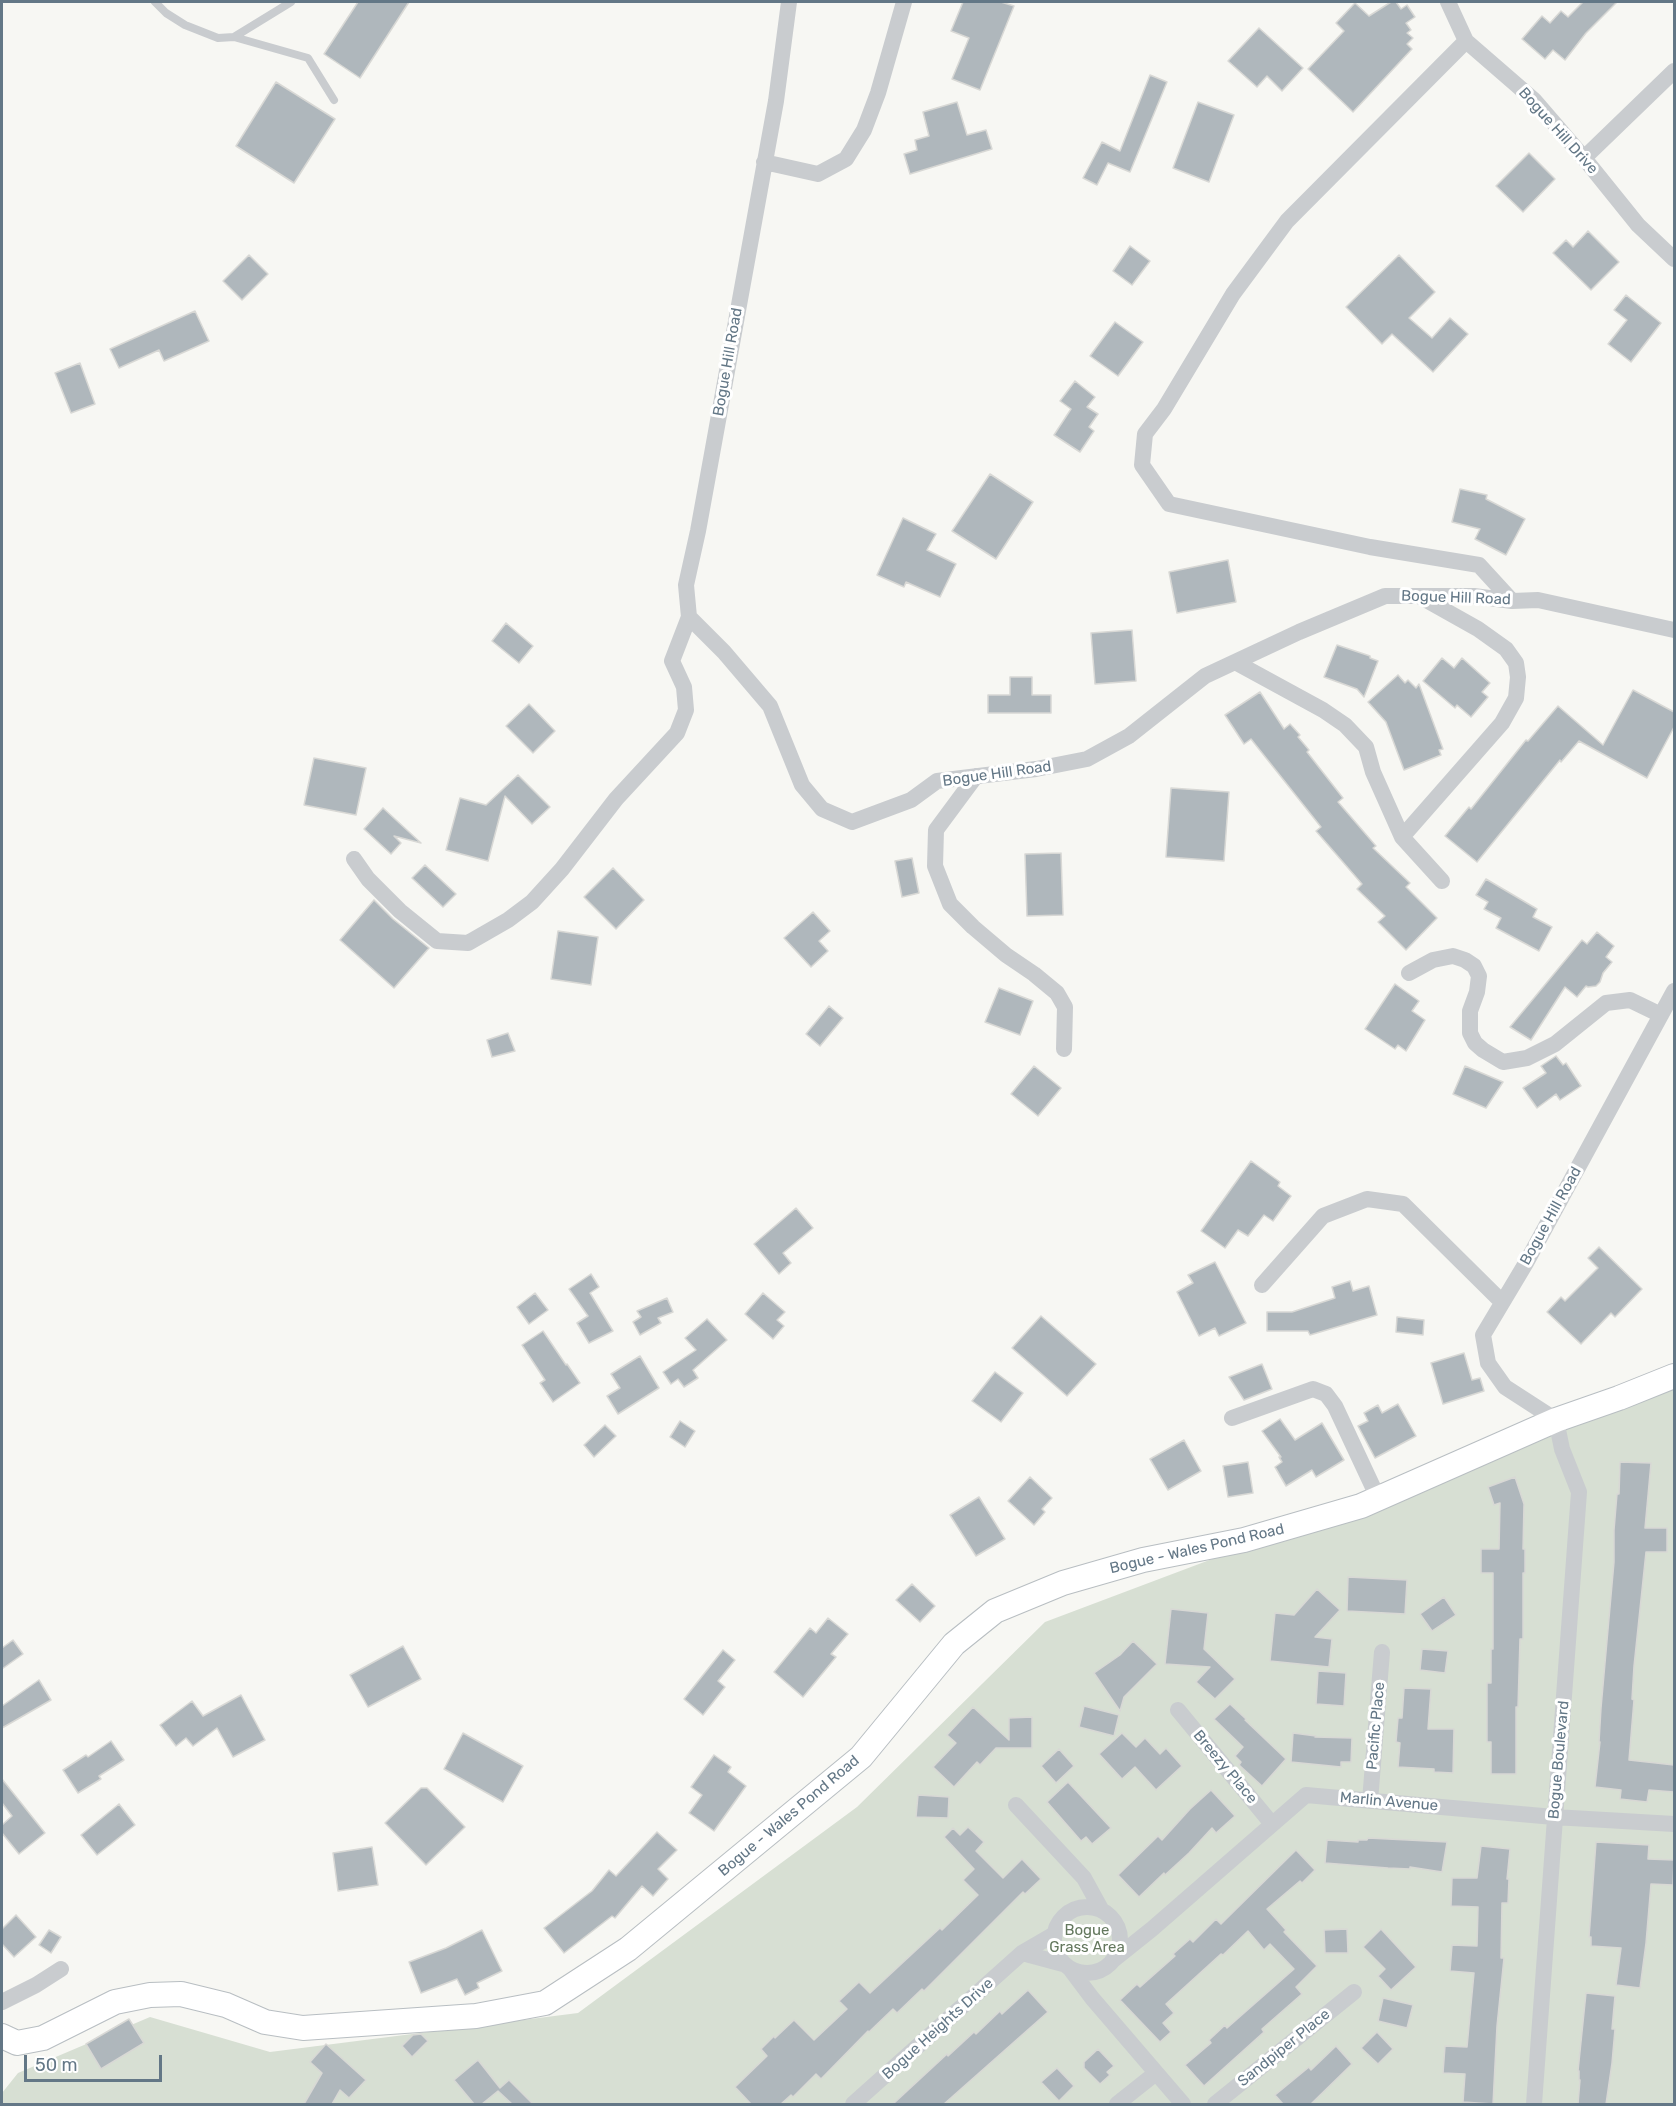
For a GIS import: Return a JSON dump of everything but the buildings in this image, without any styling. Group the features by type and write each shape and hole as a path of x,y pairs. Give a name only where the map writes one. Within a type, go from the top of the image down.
{"street":[{"name":"Bogue Hill Road","path":"789,2 776,101 698,531 686,585 689,617 724,652 770,706 802,785 822,809 852,822 911,801 937,781 1036,769 1087,759 1129,736 1205,676 1299,632 1385,597 1474,596 1512,601 1538,600 1674,630"},
{"path":"764,162 818,174 846,159 864,130 878,93 904,2"},
{"name":"Bogue Hill Drive","path":"1448,2 1466,41 1534,100 1638,225 1674,259"},
{"path":"1466,41 1287,221 1233,294 1164,409 1145,434 1142,465 1169,504 1370,547 1479,565 1512,601"},
{"path":"1584,158 1674,71"},
{"path":"1402,837 1502,723 1516,698 1518,677 1516,663 1506,649 1478,629 1421,596"},
{"path":"354,859 368,879 400,911 437,941 468,943 532,902 562,869 616,799 677,733 686,710 684,687 672,661 689,617"},
{"path":"1235,662 1323,710 1345,725 1366,747 1373,772 1402,837 1442,881"},
{"path":"976,776 936,830 935,866 950,904 981,934 1057,993 1065,1007 1064,1049"},
{"path":"1409,973 1433,960 1453,956 1474,966 1479,976 1477,992 1470,1011 1470,1033 1483,1050 1503,1062 1527,1058 1555,1044 1606,1003 1630,1000 1661,1015"},
{"name":"Bogue Hill Road","path":"1556,1420 1505,1388 1488,1363 1483,1335 1526,1263 1674,991"},
{"path":"1262,1285 1323,1216 1366,1199 1403,1204 1502,1302"},
{"name":"Bogue - Wales Pond Road","path":"2,2036 17,2043 43,2038 115,2002 150,1995 181,1994 226,2005 265,2022 303,2028 476,2016 545,2003 628,1949 861,1757 954,1644 995,1611 1063,1583 1143,1560 1244,1540 1361,1506 1556,1420 1674,1376"},
{"path":"1232,1418 1313,1389 1326,1394 1335,1406 1378,1498"},
{"name":"Bogue Boulevard","path":"1534,2104 1579,1492 1562,1449 1556,1420"},
{"name":"Pacific Place","path":"1370,1801 1382,1652"},
{"name":"Breezy Place","path":"1178,1710 1272,1824"},
{"name":"Marlin Avenue","path":"1106,1966 1306,1795 1554,1817 1674,1824"},
{"path":"1016,1805 1084,1878 1101,1909 1117,1925 1120,1946 1106,1966 1092,1998"},
{"path":"1078,1908 1084,1878"},
{"path":"1101,1909 1089,1906 1070,1911 1062,1918 1053,1935 1054,1947 1092,1998 1183,2104"},
{"path":"1117,1925 1152,1929"},
{"name":"Bogue Heights Drive","path":"853,2104 1022,1953 1053,1935"},
{"path":"1022,1953 1091,1973 1106,1966"},
{"path":"2,2002 61,1969"},
{"name":"Sandpiper Place","path":"1215,2104 1354,1992"},
{"path":"1117,2104 1156,2073"}],"lane":[{"path":"155,2 166,13 186,25 218,38 234,37 308,58 334,100"},
{"path":"234,37 291,2"}],"green space":[{"name":"Bogue Grass Area","path":"1674,1385 1674,2104 2,2104 2,2093 18,2073 150,2017 270,2052 578,2013 857,1807 1045,1622"}]}
